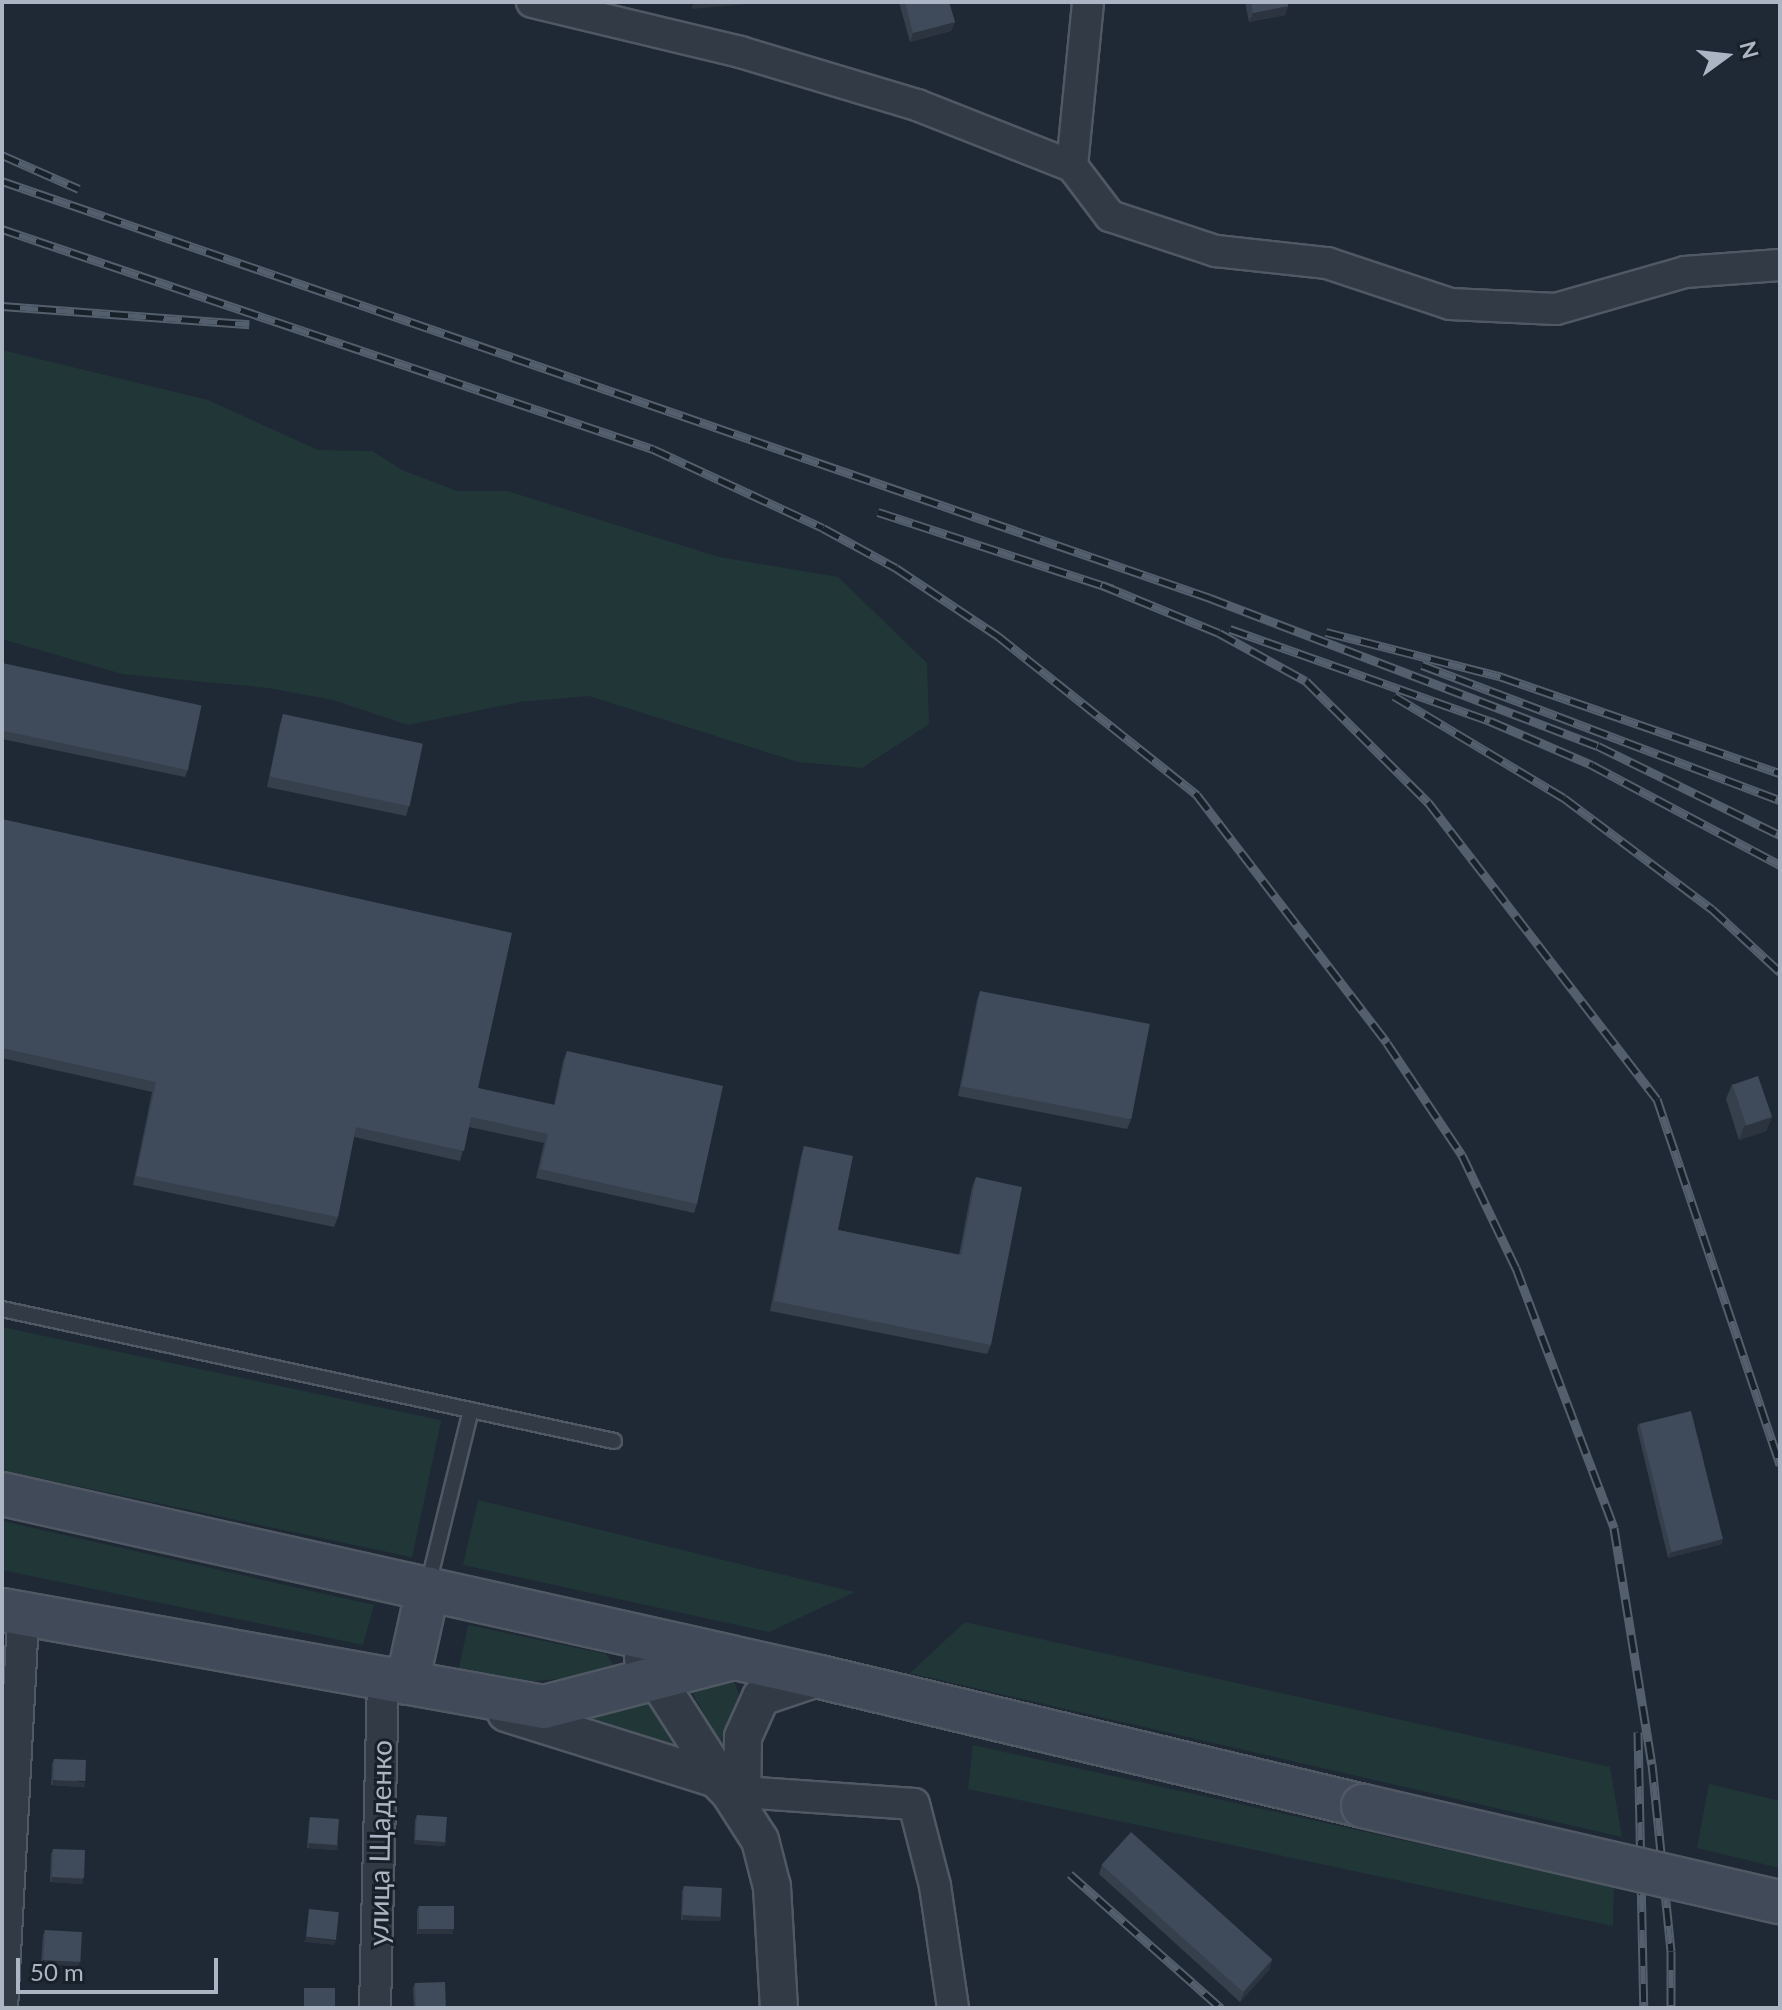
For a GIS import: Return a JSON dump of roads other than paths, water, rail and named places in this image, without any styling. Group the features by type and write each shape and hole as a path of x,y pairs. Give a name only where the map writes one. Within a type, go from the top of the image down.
{"main road":[{"path":"2,1494 820,1677 1780,1902"},
{"path":"409,1684 428,1588"},
{"path":"12,1612 544,1707 736,1658"}],"street":[{"path":"532,2 740,52 917,105 1072,166 1110,216 1216,251 1327,263 1450,304 1556,309 1685,272 1780,265"},
{"path":"1072,166 1088,2"},
{"path":"2,2008 12,1612"},
{"path":"627,1633 742,1800 760,1840 772,1887 779,2008"},
{"path":"742,1800 743,1737 761,1697 820,1677"},
{"path":"409,1684 716,1779 742,1800 914,1804 935,1886 953,2008"},
{"name":"улица Щаденко","path":"375,2008 409,1684"}],"lane":[{"path":"2,1309 614,1441"},
{"path":"428,1588 471,1410"}],"railway":[{"path":"2,155 79,189"},
{"path":"2,181 1210,598 1598,746 1780,835"},
{"path":"2,229 653,449 823,528 896,568 998,636 1197,795 1387,1043 1462,1155 1516,1268 1614,1528 1652,1764 1671,1951 1671,2008"},
{"path":"2,306 249,324"},
{"path":"878,512 1113,589"},
{"path":"1102,585 1219,633 1306,681 1428,802 1657,1099 1780,1465"},
{"path":"1230,629 1490,721 1592,765 1780,865"},
{"path":"1326,632 1502,677 1780,773"},
{"path":"1422,665 1780,800"},
{"path":"1394,696 1564,798 1712,909 1780,972"},
{"path":"1638,1732 1644,2008"},
{"path":"1070,1874 1221,2008"}]}
